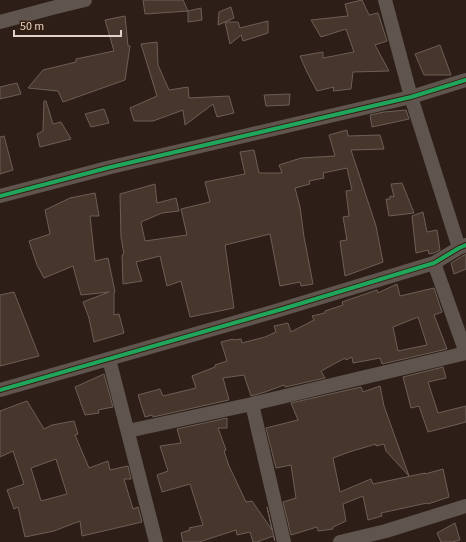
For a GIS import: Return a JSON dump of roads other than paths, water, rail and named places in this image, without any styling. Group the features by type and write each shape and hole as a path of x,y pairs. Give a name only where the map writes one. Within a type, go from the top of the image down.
{"street":[{"path":"0,22 85,0"},
{"path":"0,390 271,312 434,263 462,247 411,97 385,0"},
{"path":"0,196 111,167 411,97 466,80"},
{"path":"128,431 252,404 466,353 434,263"},
{"path":"109,359 156,542"},
{"path":"252,404 284,542"},
{"path":"340,542 388,537 466,506"}]}
